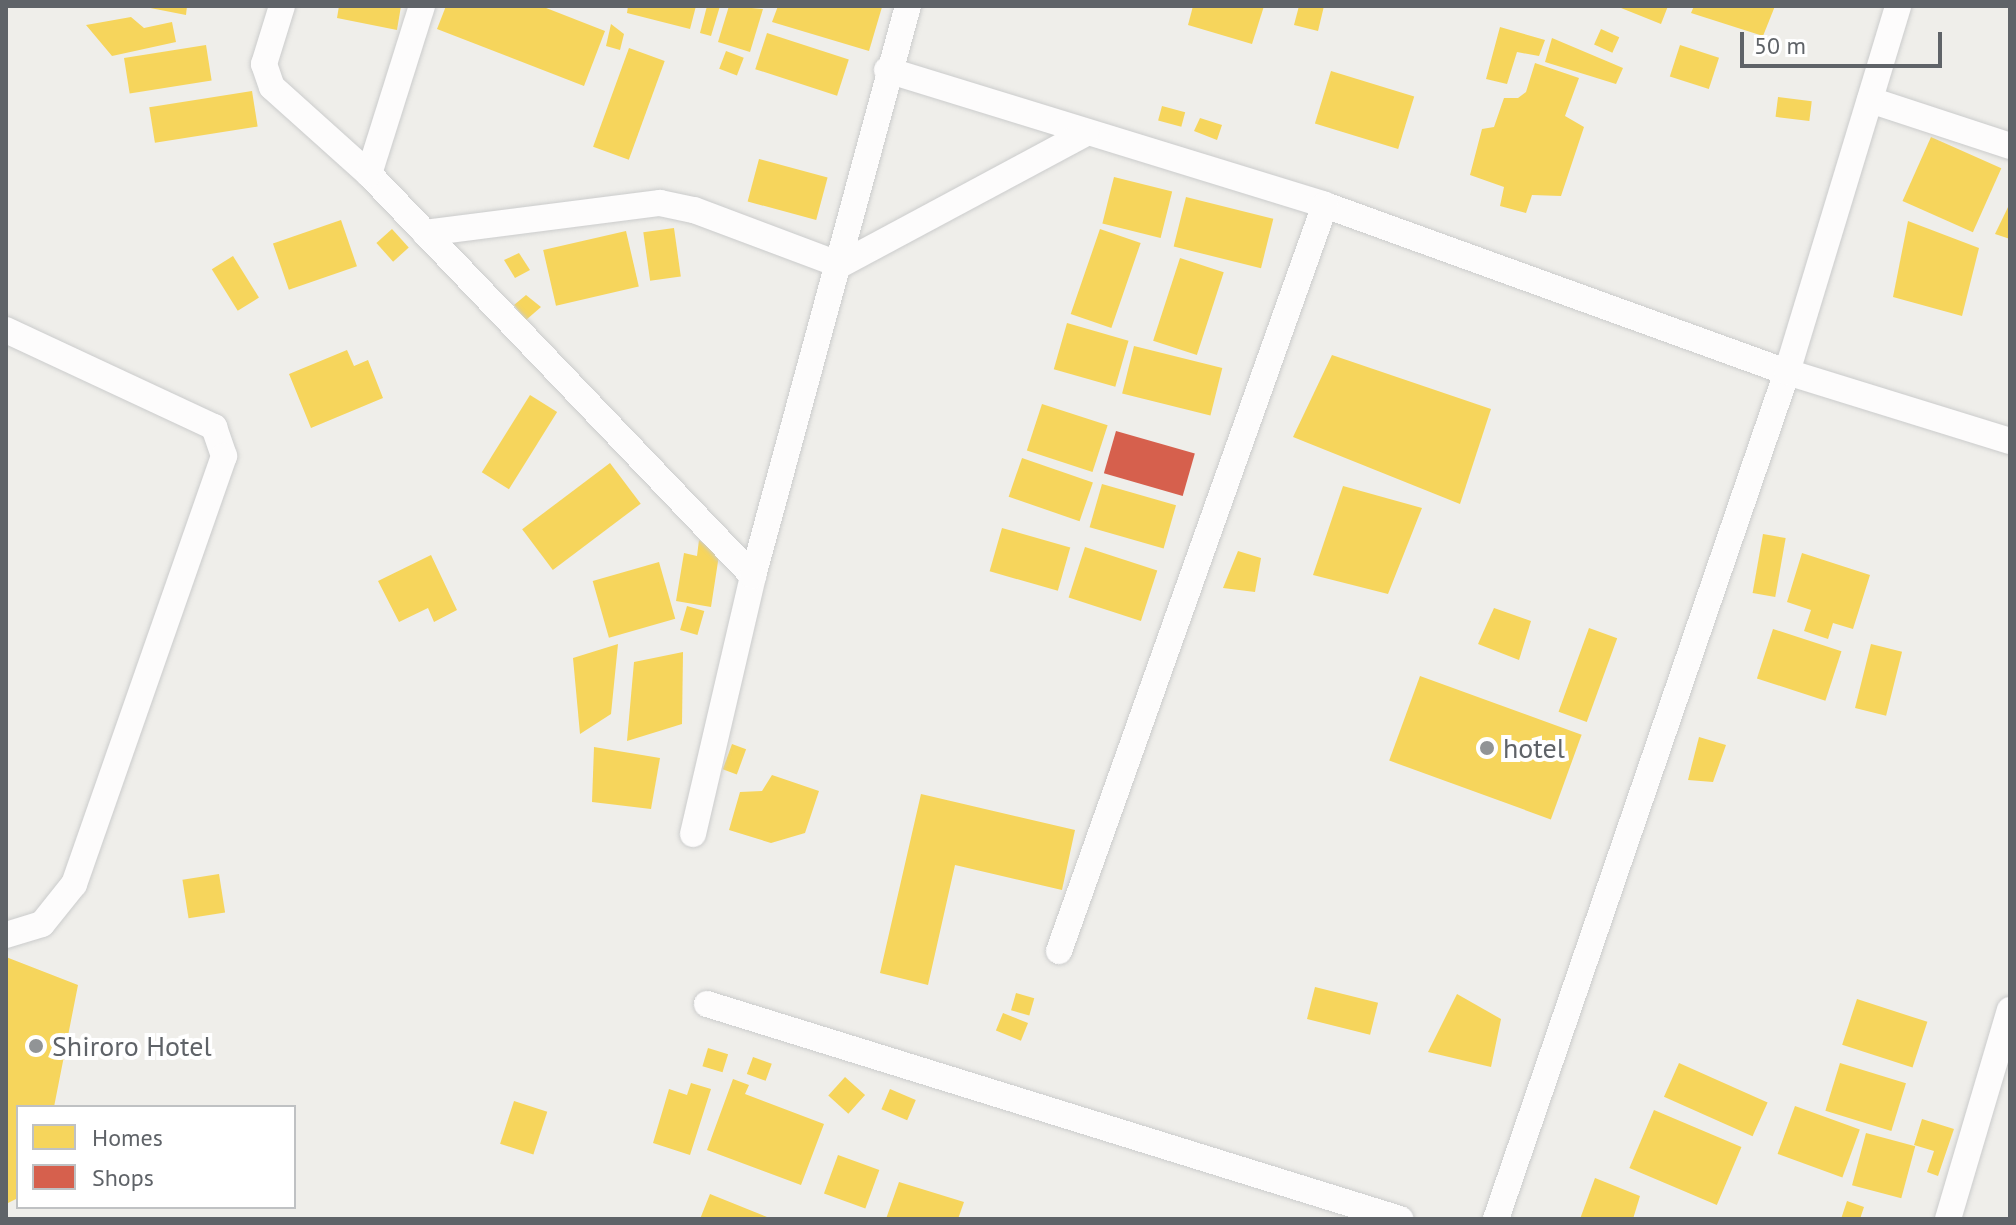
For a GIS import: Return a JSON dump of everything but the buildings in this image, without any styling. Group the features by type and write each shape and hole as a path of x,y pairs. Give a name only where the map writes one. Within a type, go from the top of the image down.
{"street":[{"path":"282,6 264,64 266,76 369,174 753,576"},
{"path":"369,174 422,6"},
{"path":"693,834 753,576 840,265 887,70 908,6"},
{"path":"1496,1219 1787,372 1898,6"},
{"path":"887,70 1325,205 1787,372 2010,441"},
{"path":"1870,100 2010,146"},
{"path":"425,233 660,203 694,210 840,265 1086,133"},
{"path":"1059,951 1325,205"},
{"path":"6,330 214,427 224,456 74,884 42,924 6,935"},
{"path":"707,1004 1400,1219"},
{"path":"1948,1219 2010,1010"}],"place":[{"name":"hotel","path":"1487,748"},
{"name":"Shiroro Hotel","path":"36,1046"}]}
